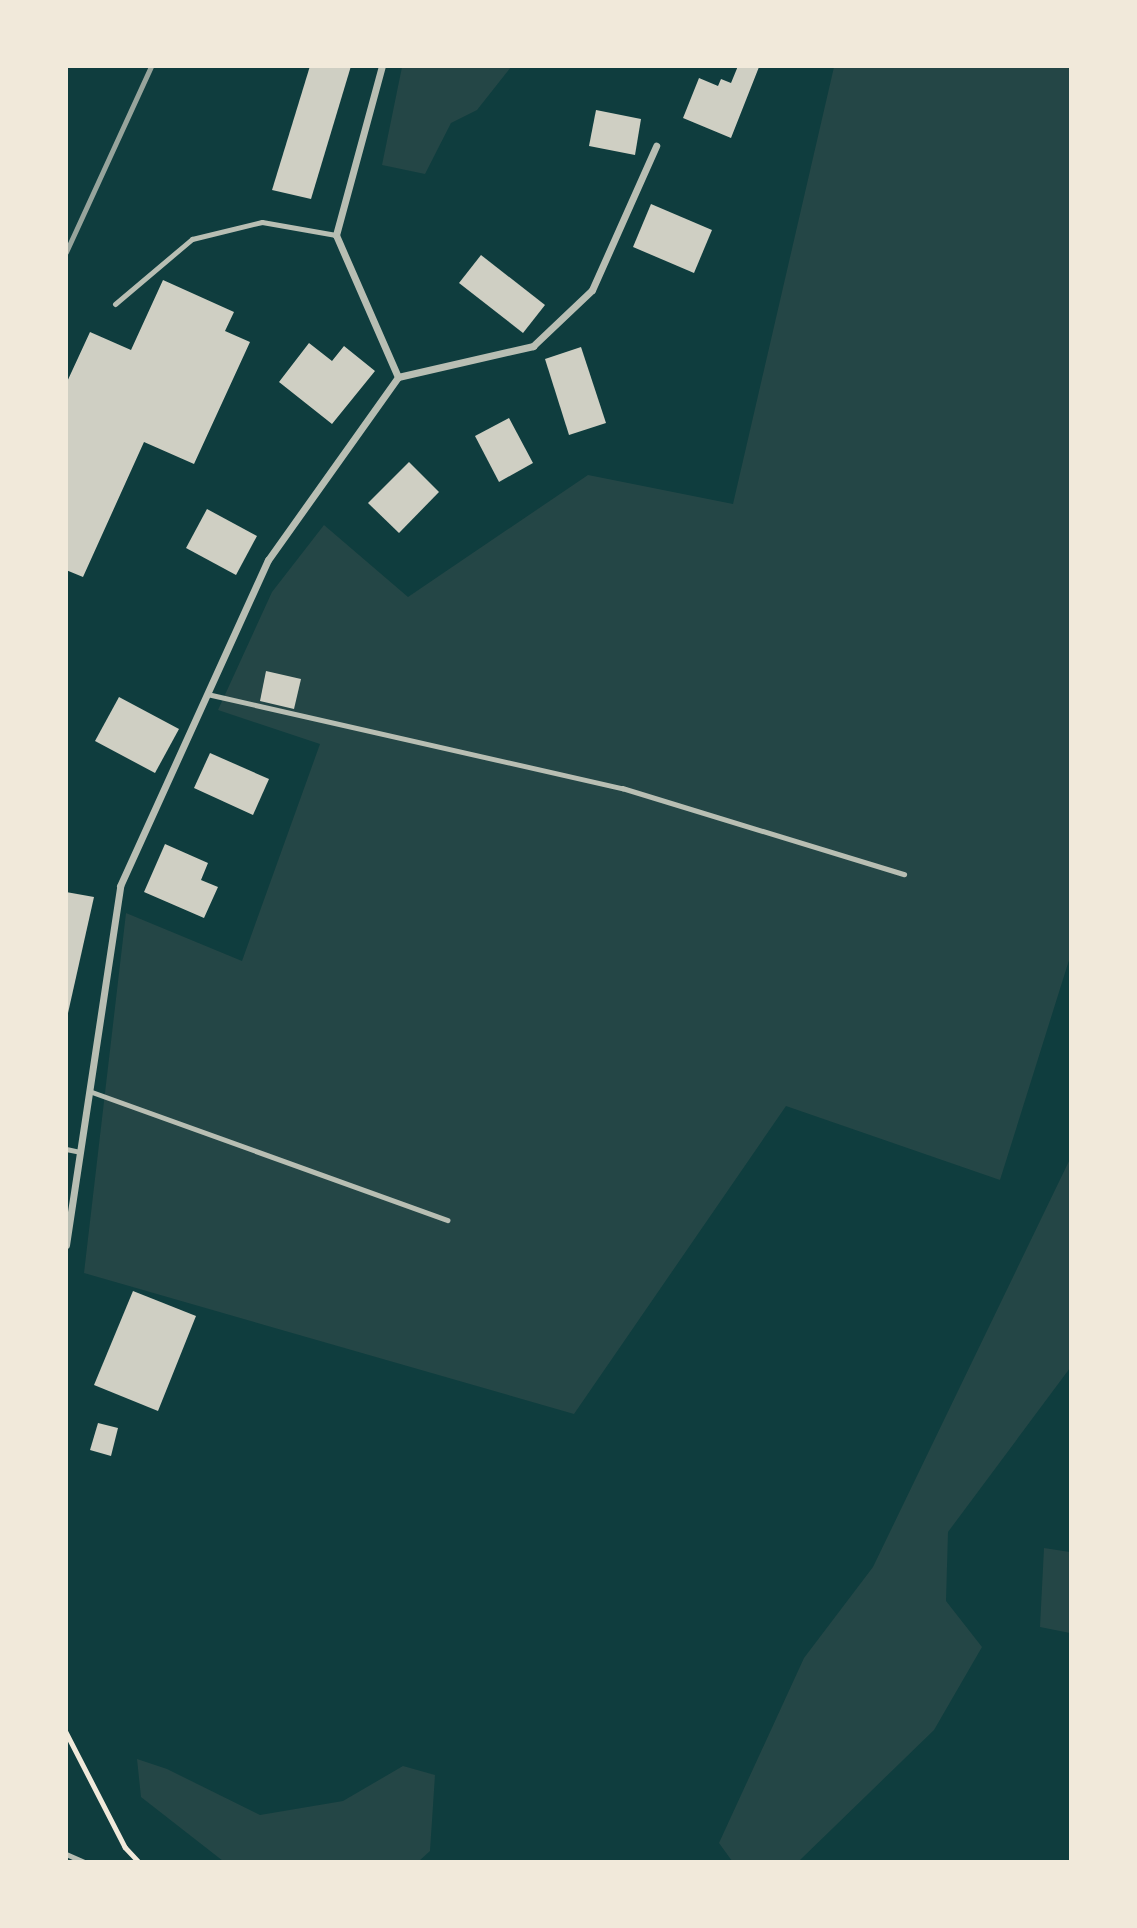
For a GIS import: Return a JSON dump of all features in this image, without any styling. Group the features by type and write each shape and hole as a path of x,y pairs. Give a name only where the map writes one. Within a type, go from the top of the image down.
{"street":[{"path":"382,66 335,235 398,377"},
{"path":"66,1245 120,886 268,560 398,377 533,346 592,290 656,146"}],"lane":[{"path":"115,304 192,239 262,222 335,235"},
{"path":"207,694 622,788 904,874"},
{"path":"89,1091 448,1220"},
{"path":"66,1149 80,1152"},
{"path":"66,1854 84,1861"}],"path":[{"path":"66,1732 125,1847 139,1861"}],"shaded area":[{"path":"402,67 511,67 477,110 451,123 425,174 382,165"},
{"path":"834,67 1070,67 1070,957 1000,1180 786,1106 574,1414 84,1273 126,913 242,961 320,744 218,710 272,592 324,525 408,597 588,475 733,504"},
{"path":"1070,1159 1070,1368 948,1532 946,1601 982,1647 934,1730 799,1861 732,1861 719,1843 804,1658 873,1567"},
{"path":"1044,1548 1070,1552 1070,1633 1040,1627"},
{"path":"137,1759 167,1769 260,1815 343,1801 403,1766 435,1775 430,1851 419,1861 223,1861 141,1797"}],"building":[{"path":"310,66 351,66 311,199 272,190"},
{"path":"738,66 759,67 731,138 683,118 699,78 718,86 721,79 731,83"},
{"path":"596,110 641,119 635,155 589,146"},
{"path":"651,204 712,230 694,273 633,247"},
{"path":"481,255 545,305 523,333 459,283"},
{"path":"163,280 234,312 225,331 250,342 194,464 144,442 83,577 66,570 66,384 90,332 131,350"},
{"path":"309,343 332,361 344,346 375,371 332,424 279,382"},
{"path":"581,347 606,423 569,435 545,359"},
{"path":"509,418 533,463 499,482 475,436"},
{"path":"409,462 439,492 399,533 368,503"},
{"path":"207,509 257,536 236,575 186,548"},
{"path":"266,671 301,679 294,709 260,701"},
{"path":"119,697 179,729 155,773 95,741"},
{"path":"210,753 269,779 253,815 194,788"},
{"path":"165,844 208,863 201,880 218,887 204,918 144,892"},
{"path":"66,892 94,897 68,1013 66,1012"},
{"path":"133,1291 196,1316 158,1411 94,1385"},
{"path":"98,1423 118,1428 111,1456 90,1450"}],"railway":[{"path":"66,252 151,66"}]}
